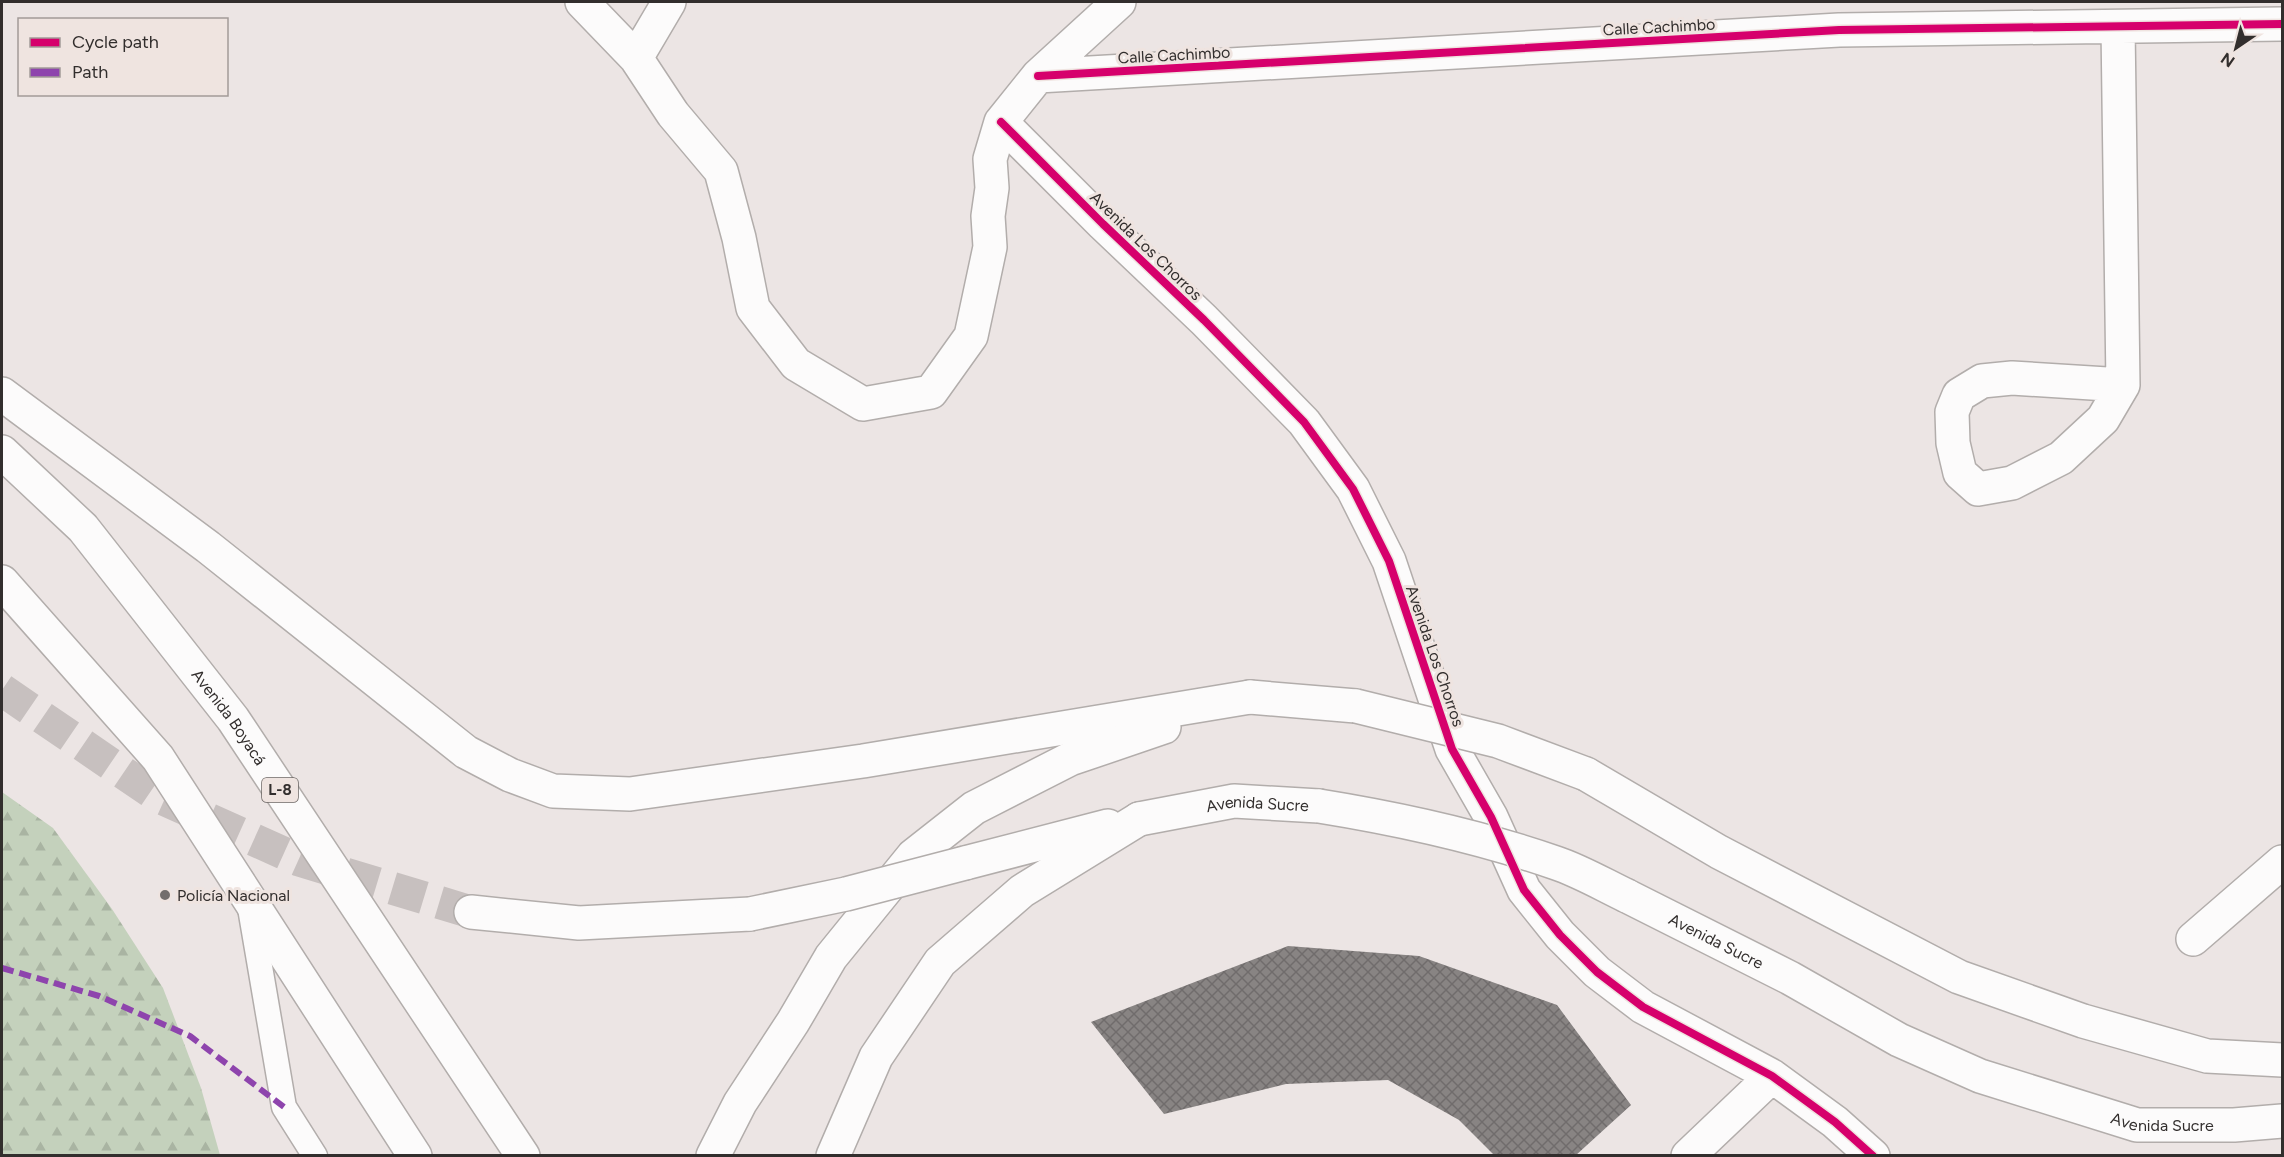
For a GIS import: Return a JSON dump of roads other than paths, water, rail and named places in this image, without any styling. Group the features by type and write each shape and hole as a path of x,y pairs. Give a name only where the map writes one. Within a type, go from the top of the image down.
{"main road":[{"path":"582,2 636,58 673,114 721,171 739,238 753,308 796,364 863,404 931,392 970,336 990,247 988,216 992,188 990,159 1001,122 1038,76 1119,2"},
{"path":"636,58 669,2"},
{"name":"Calle Cachimbo","path":"1038,76 1839,30 2283,24"},
{"path":"2118,27 2123,385 2103,420 2061,458 2012,483 1978,489 1959,473 1953,443 1952,412 1959,395 1982,381 2012,378 2123,385"},
{"name":"Avenida Los Chorros","path":"1001,122 1204,320 1304,422 1353,489 1389,561 1452,749 1491,817 1524,890 1552,926 1597,972 1643,1007 1772,1076 1835,1122 1873,1155"},
{"path":"2,394 208,547 466,752 510,775 553,791 630,794 863,761 1251,697 1356,706 1498,741 1586,774 1719,852 1959,977 2083,1021 2207,1056 2283,1060"},
{"name":"Avenida Boyacá","path":"2,452 82,528 233,719 523,1155"},
{"path":"2,582 158,758 415,1155"},
{"path":"712,1155 740,1103 793,1022 831,957 913,856 974,808 1070,759 1251,697"},
{"name":"Avenida Sucre","path":"471,912 579,923 750,914 846,894 1138,819 1234,801 1318,806 1396,818 1461,834 1558,864 1790,978 1899,1040 1980,1076 2137,1125 2234,1125 2283,1121"},
{"path":"833,1155 876,1057 940,962 1022,891 1138,819"},
{"path":"2193,939 2283,862"},
{"path":"1688,1155 1772,1076"}],"lane":[{"path":"249,900 284,1107 315,1155"}],"tunnel":[{"path":"2,690 159,797 299,860 471,912"}],"place":[{"name":"Policía Nacional","path":"165,895"}]}
